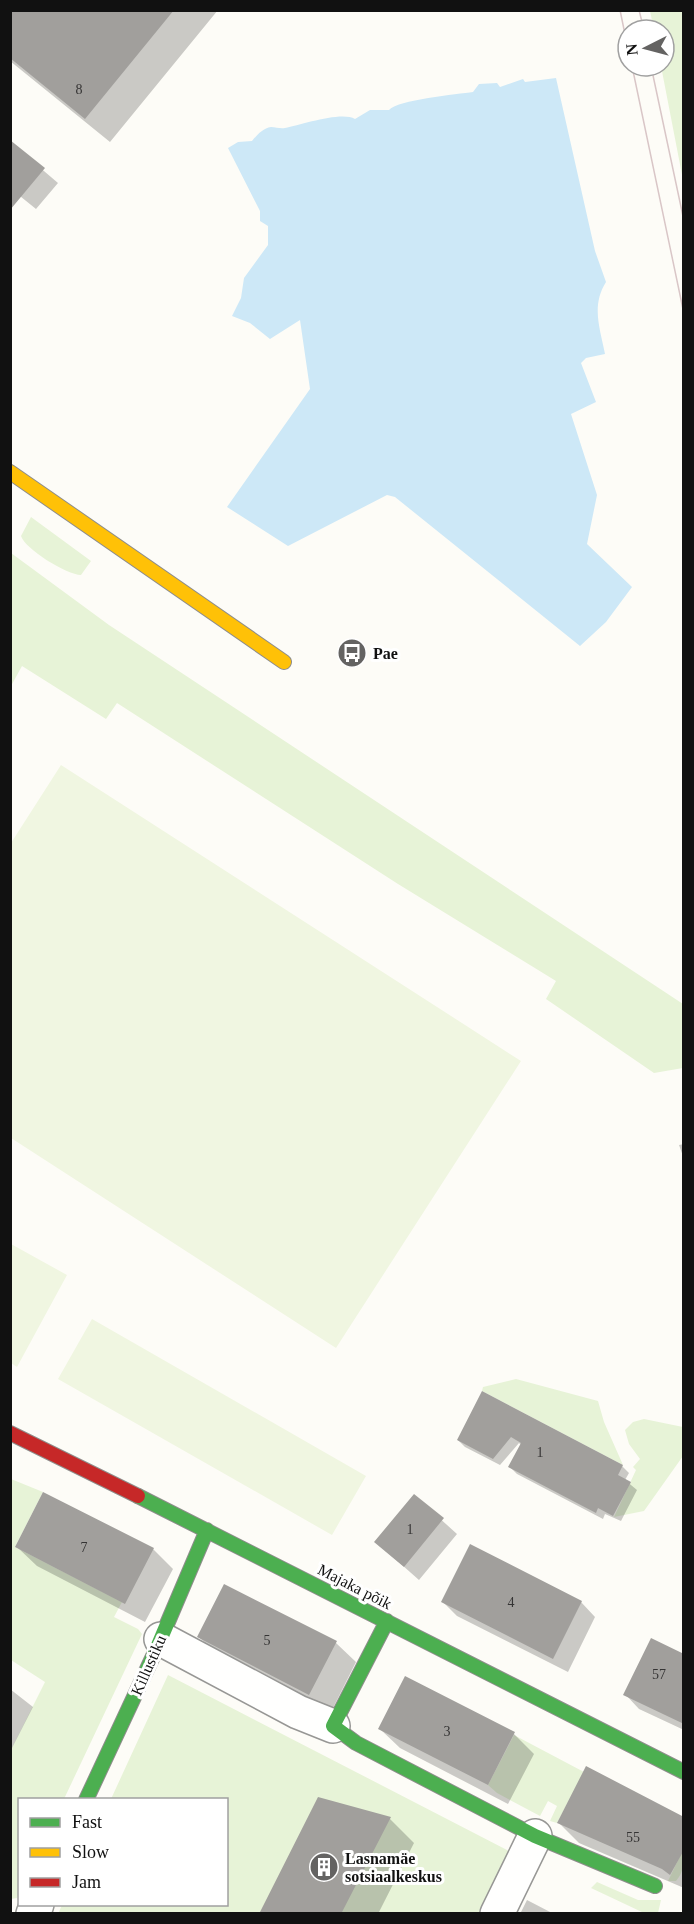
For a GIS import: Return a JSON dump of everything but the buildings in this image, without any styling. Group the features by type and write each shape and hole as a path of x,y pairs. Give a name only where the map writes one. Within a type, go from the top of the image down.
{"street":[{"path":"10,472 113,546 284,662"},
{"name":"Majaka põik","path":"10,1433 207,1530 684,1772"},
{"name":"Killustiku","path":"87,1798 161,1639 207,1530"},
{"path":"333,1726 387,1621"},
{"path":"161,1639 298,1712 333,1726 356,1743 535,1836 655,1886"},
{"path":"497,1914 535,1836"},
{"path":"10,1911 15,1914"}],"green space":[{"path":"650,11 683,11 683,180 663,78 676,78 676,18 651,18"},
{"path":"31,517 91,561 81,575 66,571 30,548 21,536"},
{"path":"11,553 109,625 683,1004 683,1068 654,1073 546,999 556,981 398,884 117,703 106,719 22,666 11,686"},
{"path":"61,765 521,1061 336,1348 11,1138 11,843"},
{"path":"11,1244 67,1275 17,1367 11,1363"},
{"path":"92,1319 366,1476 332,1535 58,1379"},
{"path":"516,1379 598,1401 604,1422 623,1465 482,1391 483,1387"},
{"path":"644,1419 683,1427 683,1456 644,1511 614,1517 636,1470 633,1467 640,1459 629,1444 625,1430 633,1422"},
{"path":"11,1479 43,1492 15,1547 122,1602 114,1617 138,1629 142,1634 64,1798 18,1798 18,1896 11,1899 10,1752 45,1682 11,1660"},
{"path":"168,1675 507,1850 514,1856 485,1913 58,1914 62,1906 228,1906 228,1798 111,1798"},
{"path":"514,1735 584,1772 557,1823 550,1821 557,1806 548,1801 540,1816 497,1793 488,1785"},
{"path":"683,1850 681,1874 676,1881 668,1881"},
{"path":"597,1882 638,1900 661,1900 658,1913 644,1913 591,1888"}],"water":[{"path":"556,78 595,251 606,282 601,291 598,308 605,354 586,358 581,363 596,402 571,414 597,495 587,544 632,587 606,622 580,646 395,497 387,495 288,546 227,507 310,389 300,320 270,339 250,323 232,316 241,298 244,278 268,245 268,226 260,221 260,211 228,148 238,142 252,141 263,130 271,127 285,128 340,117 355,119 370,110 389,110 394,106 415,100 473,92 479,84 497,83 500,87 523,79 525,82"}],"tram line":[{"path":"620,10 622,18"},
{"path":"639,10 641,18"},
{"path":"635,78 684,314"},
{"path":"654,78 684,221"}],"traffic: fast":[{"path":"138,1496 684,1772"},
{"path":"87,1798 156,1650 207,1530"},
{"path":"387,1621 333,1726 356,1743 535,1836 655,1886"}],"traffic: slow":[{"path":"10,472 284,662"}],"traffic: jam":[{"path":"10,1433 138,1496"}],"place":[{"name":"Pae","path":"352,653"},
{"name":"Lasnamäe sotsiaalkeskus","path":"324,1867"}]}
